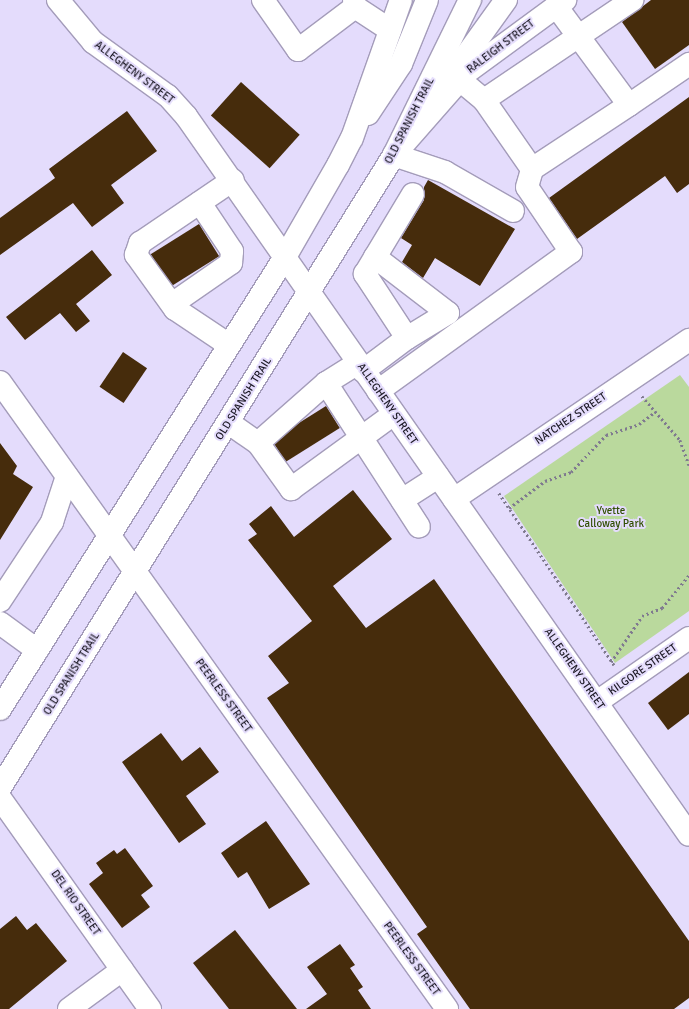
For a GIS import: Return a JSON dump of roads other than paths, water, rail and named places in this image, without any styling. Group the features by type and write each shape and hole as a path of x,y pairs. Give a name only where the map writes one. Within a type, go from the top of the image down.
{"street":[{"name":"ALLEGHENY STREET","path":"58,0 92,42 168,96 233,180 360,367 598,702 689,835"},
{"path":"263,0 298,50 355,3 390,30"},
{"path":"352,138 401,0"},
{"path":"0,709 285,256 352,138 401,64 427,0"},
{"name":"OLD SPANISH TRAIL","path":"0,788 136,573 394,155 470,0"},
{"path":"506,0 394,155 445,172 513,211"},
{"path":"484,100 578,38 632,0"},
{"path":"560,3 578,38 629,105"},
{"name":"RALEIGH STREET","path":"394,155 460,80 560,3"},
{"path":"378,391 571,252 527,187 532,169 689,64"},
{"path":"460,80 484,100 532,169"},
{"path":"229,344 172,304 136,255 140,244 233,180"},
{"path":"407,338 364,274 413,194"},
{"path":"172,304 230,263 232,251 200,203"},
{"path":"258,443 326,382 360,367 448,313 375,257"},
{"name":"NATCHEZ STREET","path":"454,499 689,340"},
{"name":"PEERLESS STREET","path":"0,382 447,1009"},
{"path":"326,382 419,527"},
{"path":"229,423 258,443 291,489 394,414"},
{"path":"0,601 52,522 67,476"},
{"path":"402,500 438,477"},
{"path":"0,623 37,650"},
{"name":"KILGORE STREET","path":"598,702 689,638"},
{"name":"DEL RIO STREET","path":"0,798 150,1009"},
{"path":"69,1009 122,970"}],"park label":[{"name":"Yvette Calloway Park","path":"611,518"}]}
